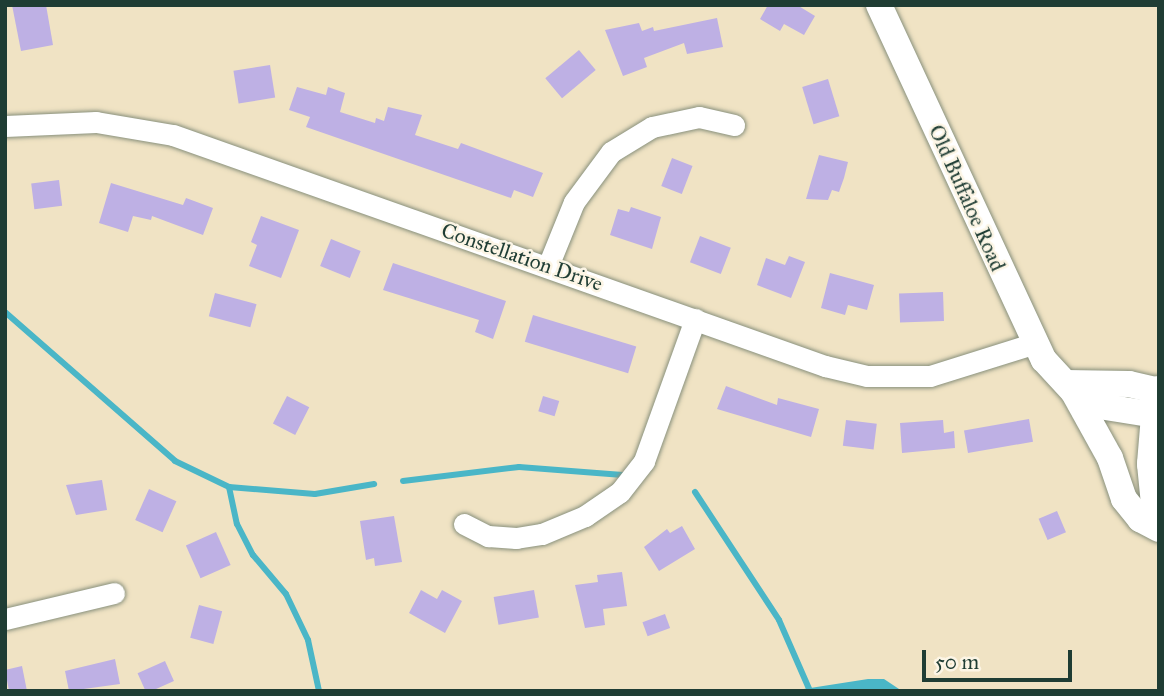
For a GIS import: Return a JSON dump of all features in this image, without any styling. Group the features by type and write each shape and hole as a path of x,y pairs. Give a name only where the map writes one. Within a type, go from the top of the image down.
{"main road":[{"path":"1157,399 1159,527"}],"street":[{"name":"Old Buffaloe Road","path":"880,5 1044,360 1070,387 1099,406 1157,399"},
{"path":"548,266 574,202 611,152 653,127 699,117 734,125"},
{"name":"Constellation Drive","path":"5,126 96,122 173,135 825,366 867,376 930,376 1035,343"},
{"path":"464,524 488,536 516,538 542,534 585,516 620,492 644,461 695,319"},
{"path":"1070,387 1110,458 1124,499 1140,519 1159,527"},
{"path":"5,619 114,593"}],"water":[{"path":"884,679 902,691 791,691"}],"building":[{"path":"12,5 46,5 53,45 21,51"},
{"path":"768,5 797,5 815,16 804,35 784,24 780,31 760,19"},
{"path":"717,18 723,47 687,54 684,43 644,58 647,67 623,76 605,30 639,23 642,31 653,27 654,31"},
{"path":"579,50 596,70 562,98 545,78"},
{"path":"270,65 275,98 239,103 233,71"},
{"path":"828,79 839,116 814,124 802,87"},
{"path":"297,87 326,95 328,87 345,93 340,112 375,123 376,118 384,121 388,107 422,115 415,135 458,149 461,143 543,173 533,197 514,190 511,198 306,127 310,117 289,110"},
{"path":"819,155 848,162 839,192 832,190 828,200 806,199"},
{"path":"672,158 693,166 682,194 661,186"},
{"path":"59,180 62,206 34,209 31,183"},
{"path":"111,183 183,205 186,198 213,208 203,235 152,216 151,220 133,216 128,232 99,223"},
{"path":"631,207 661,217 652,249 610,235 618,209 629,212"},
{"path":"261,216 299,230 281,278 249,266 257,245 251,242"},
{"path":"700,236 731,248 721,274 690,262"},
{"path":"331,239 361,251 350,278 320,266"},
{"path":"789,256 805,262 791,298 757,285 766,258 785,265"},
{"path":"393,263 506,301 493,339 475,332 479,320 383,290"},
{"path":"830,273 874,285 867,310 848,305 845,315 821,308"},
{"path":"943,292 944,321 900,323 899,294"},
{"path":"215,293 257,304 250,327 209,316"},
{"path":"533,315 636,347 628,373 525,342"},
{"path":"726,386 777,405 778,398 819,409 811,437 717,409"},
{"path":"287,396 309,407 295,435 273,424"},
{"path":"543,396 559,401 555,416 538,411"},
{"path":"1029,419 1033,442 968,453 964,430"},
{"path":"846,420 877,424 874,450 843,446"},
{"path":"943,420 944,433 954,431 955,448 902,453 900,423"},
{"path":"102,480 107,510 76,515 66,485"},
{"path":"149,489 176,501 163,532 135,520"},
{"path":"1057,511 1066,532 1048,540 1039,519"},
{"path":"394,516 402,562 375,566 374,558 366,560 360,521"},
{"path":"682,526 695,549 659,571 644,547 667,529 670,533"},
{"path":"216,532 231,565 200,578 186,545"},
{"path":"622,572 627,606 603,609 605,625 585,628 575,585 598,582 597,575"},
{"path":"421,590 437,599 442,590 462,601 445,633 409,613"},
{"path":"534,590 539,618 498,625 494,597"},
{"path":"199,605 222,611 213,644 190,638"},
{"path":"665,614 670,628 648,636 642,622"},
{"path":"115,659 120,684 69,691 65,671"},
{"path":"165,661 174,681 146,691 138,673"},
{"path":"22,666 27,691 9,691 5,670"}],"waterway":[{"path":"5,312 175,461 229,487 315,494 374,484"},
{"path":"403,481 519,467 623,475"},
{"path":"229,487 237,524 253,555 286,594 308,640 319,691"},
{"path":"695,492 779,620 810,691"}]}
